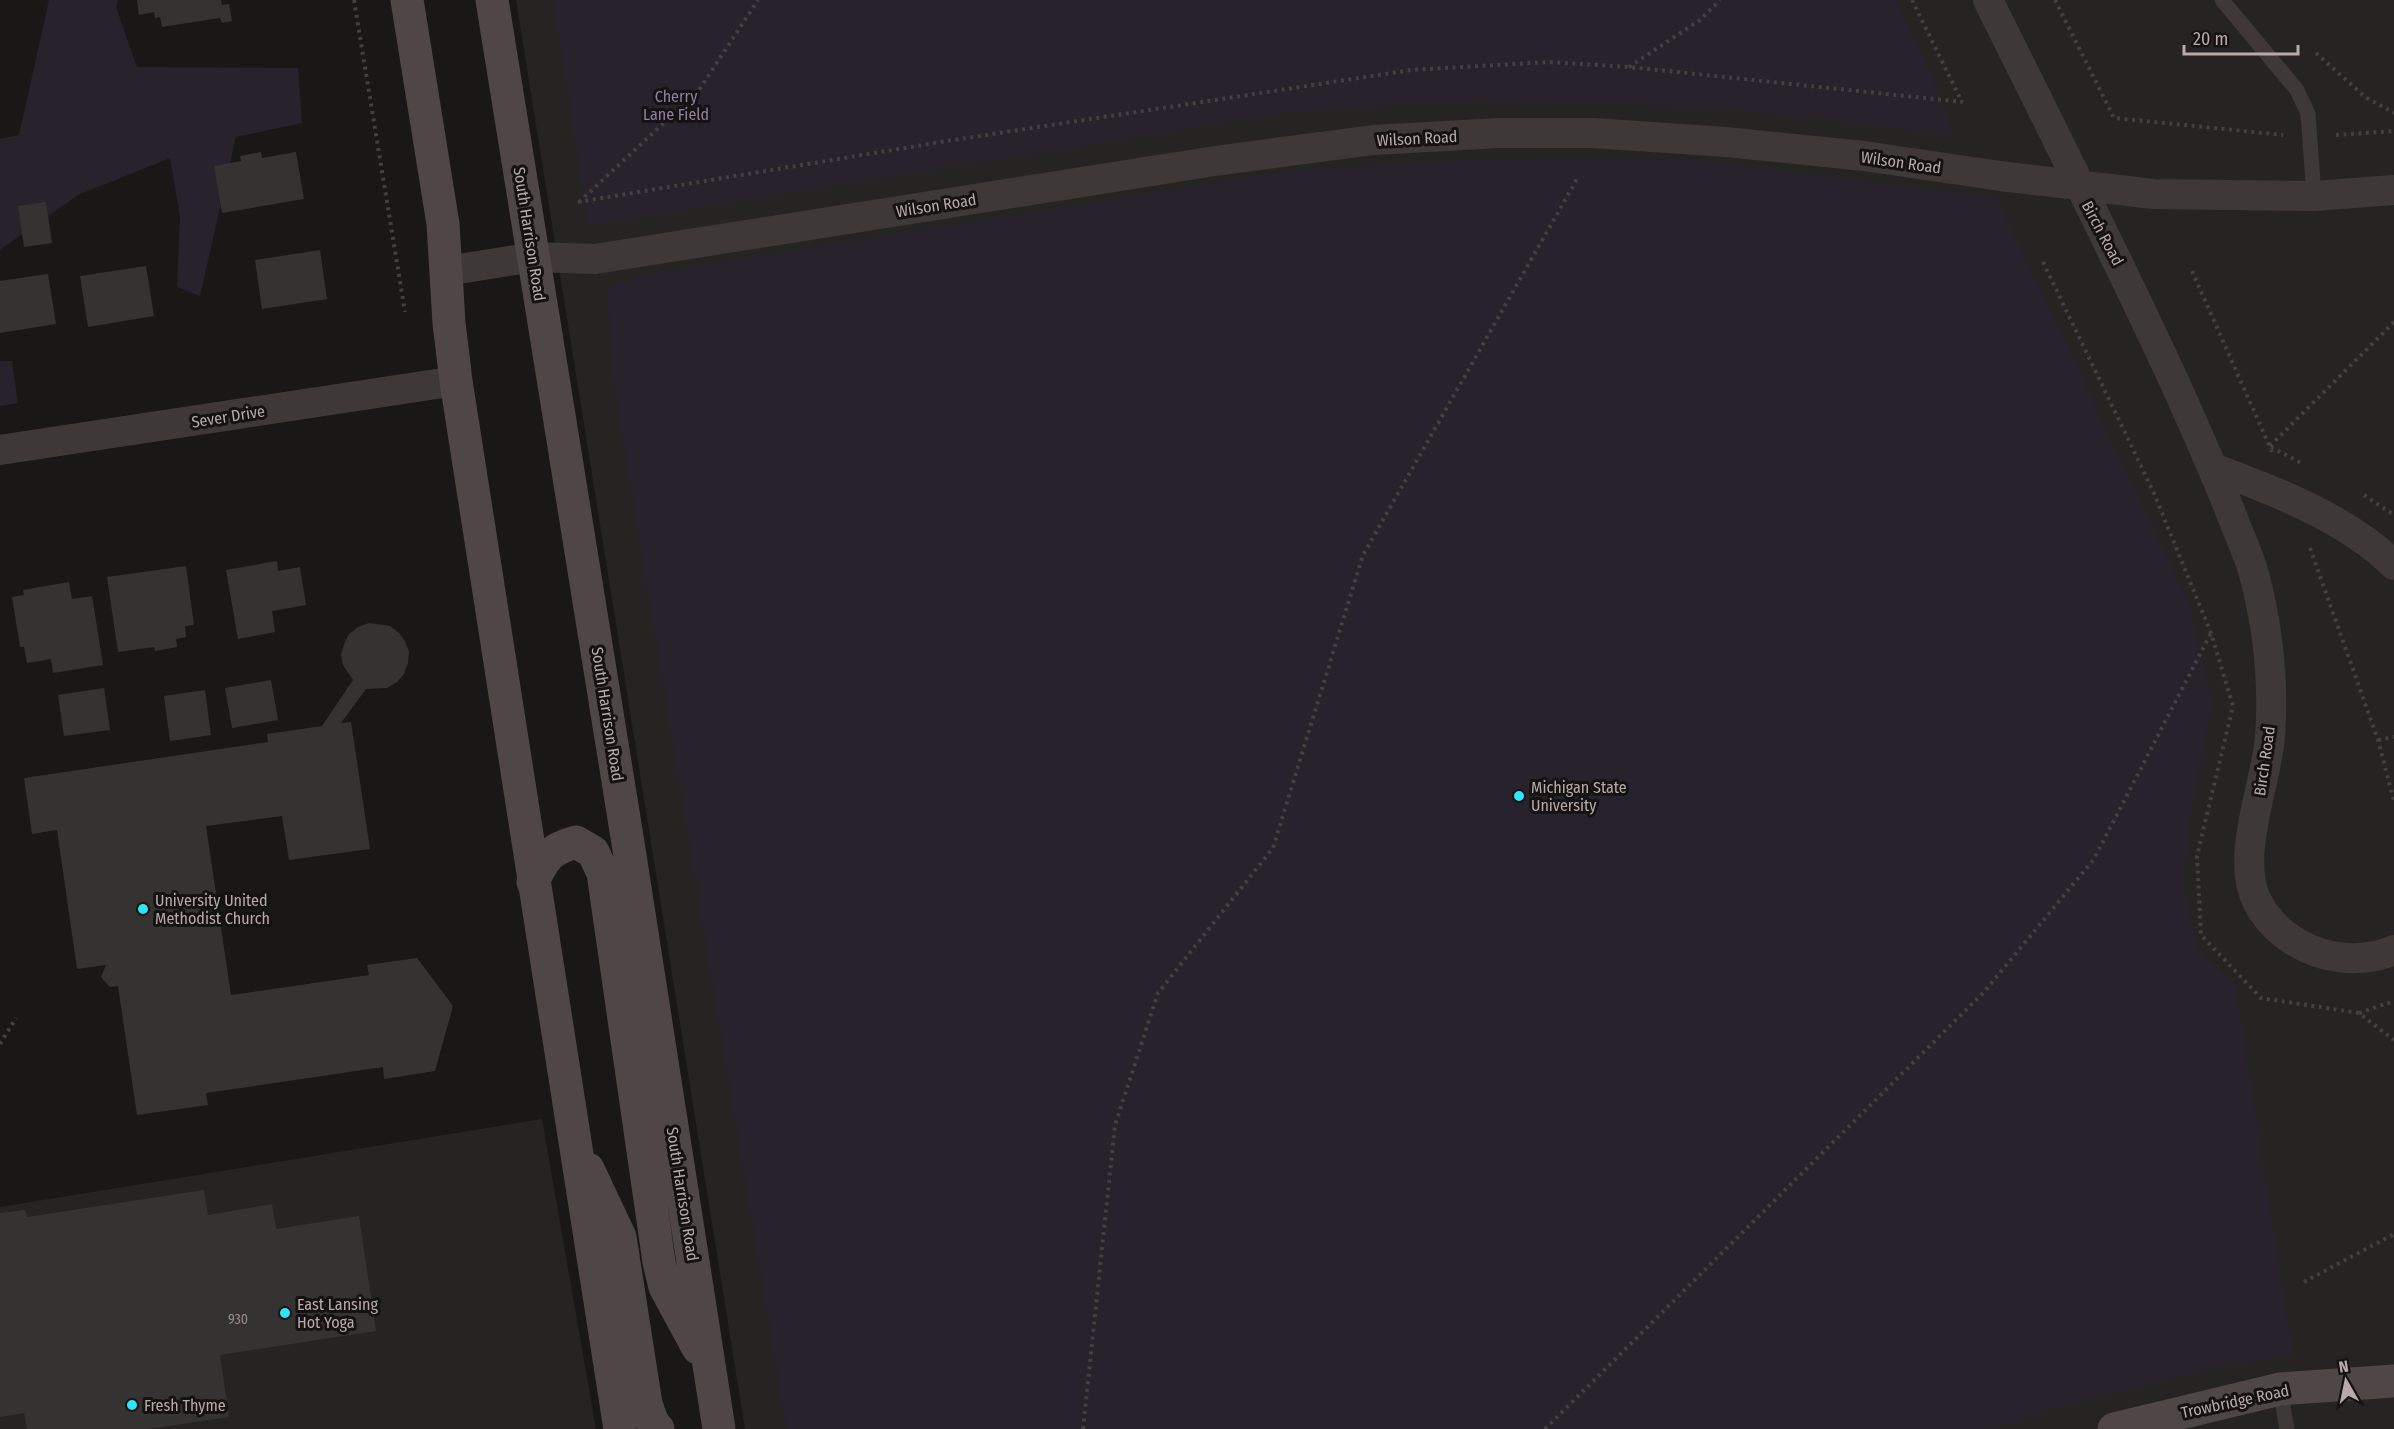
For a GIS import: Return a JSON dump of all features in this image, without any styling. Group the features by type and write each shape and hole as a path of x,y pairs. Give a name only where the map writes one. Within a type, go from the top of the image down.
{"street":[{"path":"407,0 443,224 456,381 620,1429"},
{"name":"South Harrison Road","path":"492,0 710,1371 715,1425"},
{"name":"Birch Road","path":"1988,0 2121,267 2213,468 2253,572 2266,630 2272,693 2270,740 2248,858 2249,880 2257,902 2272,924 2294,942 2327,956 2360,960 2394,950"},
{"name":"Wilson Road","path":"446,271 534,257 595,259 1215,161 1373,140 1499,133 1593,133 1726,142 1864,156 2152,194 2314,196 2394,190"},
{"name":"Sever Drive","path":"0,450 456,381"},
{"path":"2213,468 2290,498 2345,529 2394,565"},
{"path":"533,882 543,861 550,854 558,847 576,842 592,852 603,873 659,1262 665,1287 710,1371"},
{"path":"574,1146 597,1185 620,1237 646,1404 658,1429"},
{"name":"Trowbridge Road","path":"2114,1429 2280,1389 2394,1381"}],"lane":[{"path":"2222,0 2297,90 2308,114 2314,196"},
{"path":"2280,1389 2287,1429"}],"path":[{"path":"354,0 405,312"},
{"path":"758,0 699,90 578,202 947,141 1411,70 1549,62 1629,67 1963,102 1912,0"},
{"path":"1629,67 1700,20 1720,0"},
{"path":"2055,0 2114,118 2310,138 2394,131"},
{"path":"2316,53 2365,97 2394,113"},
{"path":"1083,1429 1115,1125 1158,993 1273,848 1363,555 1576,179"},
{"path":"2043,262 2153,490 2211,633 2233,706 2197,856 2202,935 2261,998 2359,1013 2394,1001"},
{"path":"2192,271 2270,446 2290,498 2378,740 2394,801"},
{"path":"2270,446 2394,322"},
{"path":"1545,1429 1984,992 2094,859 2211,633"},
{"path":"2378,740 2394,737"},
{"path":"2359,1013 2394,1040"},
{"path":"0,1044 16,1018"},
{"path":"2304,1282 2394,1234"}],"shaded area":[{"name":"Michigan State University","path":"516,0 2394,0 2394,1429 745,1429"},
{"path":"542,1119 596,1429 0,1429 0,1207"}],"green space":[{"path":"49,0 118,0 116,7 137,67 298,68 302,123 236,137 200,296 177,287 180,216 170,158 78,195 0,250 0,139 19,135"},
{"name":"Cherry Lane Field","path":"553,0 1896,0 1937,89 1955,135 1716,107 1509,102 1393,105 1274,114 589,226"},
{"name":"Michigan State University","path":"1683,159 1997,198 2191,608 2212,705 2190,819 2183,885 2198,952 2235,983 2293,1355 2214,1367 2051,1410 1992,1429 787,1429 615,392 607,289 641,276 1284,172 1478,160"},
{"path":"0,361 12,361 18,403 0,406"}],"building":[{"path":"137,0 221,0 222,5 229,4 232,21 222,23 220,18 162,27 160,17 155,18 154,12 139,15"},
{"path":"261,152 262,158 296,152 304,199 222,213 214,166 241,161 240,156"},
{"path":"46,202 52,243 24,247 18,206"},
{"path":"320,250 327,299 262,309 255,260"},
{"path":"146,266 154,316 88,327 80,276"},
{"path":"48,274 56,324 0,333 0,281"},
{"path":"277,561 278,571 300,567 306,605 272,611 275,632 238,639 226,570"},
{"path":"186,566 194,625 185,626 186,637 176,639 177,647 155,651 154,647 118,652 107,577"},
{"path":"69,582 72,599 92,596 103,665 53,673 51,659 27,663 24,647 20,647 12,597 24,595 23,590"},
{"name":"University United Methodist Church","path":"369,623 390,626 405,641 409,652 404,674 397,682 387,688 366,689 341,723 351,722 370,849 289,860 282,816 206,826 231,995 369,975 367,965 417,958 453,1006 435,1071 384,1079 383,1067 206,1093 208,1105 137,1115 118,986 110,987 101,977 106,965 77,969 57,830 32,834 24,778 268,742 267,734 322,726 353,680 343,665 341,655 344,644 349,634"},
{"path":"271,680 278,720 232,728 225,688"},
{"path":"104,688 110,730 64,736 58,695"},
{"path":"205,690 211,735 170,741 164,696"},
{"path":"204,1190 208,1215 272,1204 276,1229 359,1216 376,1331 220,1355 229,1417 148,1429 27,1429 24,1413 0,1417 0,1213 25,1210 27,1217"}],"place":[{"name":"Michigan State University","path":"1519,796"},
{"name":"University United Methodist Church","path":"143,909"},
{"name":"East Lansing Hot Yoga","path":"285,1313"},
{"name":"Fresh Thyme","path":"132,1405"}]}
